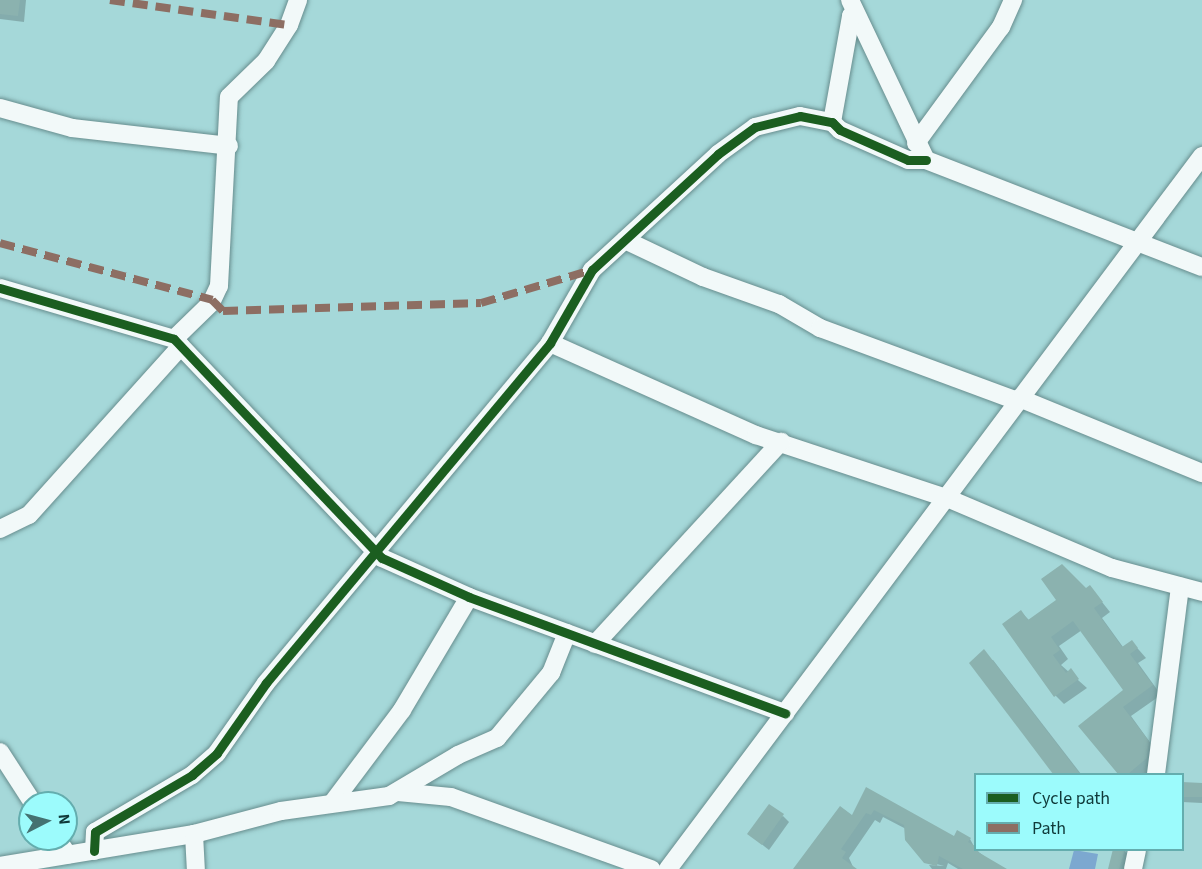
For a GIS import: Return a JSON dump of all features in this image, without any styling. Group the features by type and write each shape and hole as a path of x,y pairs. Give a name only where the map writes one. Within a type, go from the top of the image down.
{"street":[{"path":"0,529 28,515 211,303 219,286 229,146 229,97 266,61 289,25 298,0"},
{"path":"916,143 1000,27 1013,0"},
{"path":"852,7 926,160"},
{"path":"832,122 852,7"},
{"path":"0,108 72,128 229,146"},
{"path":"94,850 95,832 192,775 217,753 266,683 376,548 550,343 592,270 718,154 750,130 780,119 800,116 832,122 840,130 908,160 926,160 1202,267"},
{"path":"669,869 1202,156"},
{"path":"625,240 703,277 779,304 820,328 1018,400 1202,474"},
{"path":"0,288 177,342 376,548 382,558 470,597 785,713"},
{"path":"550,343 756,435 947,498 1079,555 1202,592"},
{"path":"595,644 781,442"},
{"path":"1156,773 1180,586"},
{"path":"333,802 402,710 470,597"},
{"path":"398,792 458,755 497,738 551,673 567,633"},
{"path":"0,753 25,791"},
{"path":"0,866 194,834 333,802 398,792 451,797 651,869"},
{"path":"194,834 196,869"},
{"path":"65,851 68,855"},
{"path":"1132,869 1136,851"}],"water":[{"path":"1074,851 1098,854 1095,869 1069,869"}],"building":[{"path":"0,0 20,0 18,16 0,14"},
{"path":"1062,564 1086,588 1090,585 1103,602 1094,608 1122,647 1132,640 1138,648 1130,654 1153,685 1123,707 1149,741 1147,758 1129,773 1117,773 1078,726 1123,690 1073,621 1051,637 1060,650 1053,655 1066,673 1071,668 1079,679 1054,697 1002,624 1021,610 1028,620 1056,600 1041,579"},
{"path":"984,649 1079,773 1052,773 969,663"},
{"path":"1184,782 1202,783 1202,797 1184,797"},
{"path":"866,787 954,836 957,830 971,838 968,842 974,846 974,851 979,851 1007,869 963,869 939,856 937,866 924,863 905,840 904,825 874,810 871,815 866,813 841,849 846,852 842,858 857,869 793,869 840,806 852,815"},
{"path":"769,804 784,814 762,845 747,834"},
{"path":"1112,851 1124,851 1119,869 1108,869"}],"marked path":[{"path":"110,0 289,25"},
{"path":"0,243 212,300 223,311 481,303 592,270"}],"cycle path":[{"path":"94,851 95,832 192,775 217,753 266,683 550,343 592,270 718,154 755,127 800,116 832,122 840,130 908,160 926,160"},
{"path":"0,288 174,339 382,558 469,597 785,713"}]}
